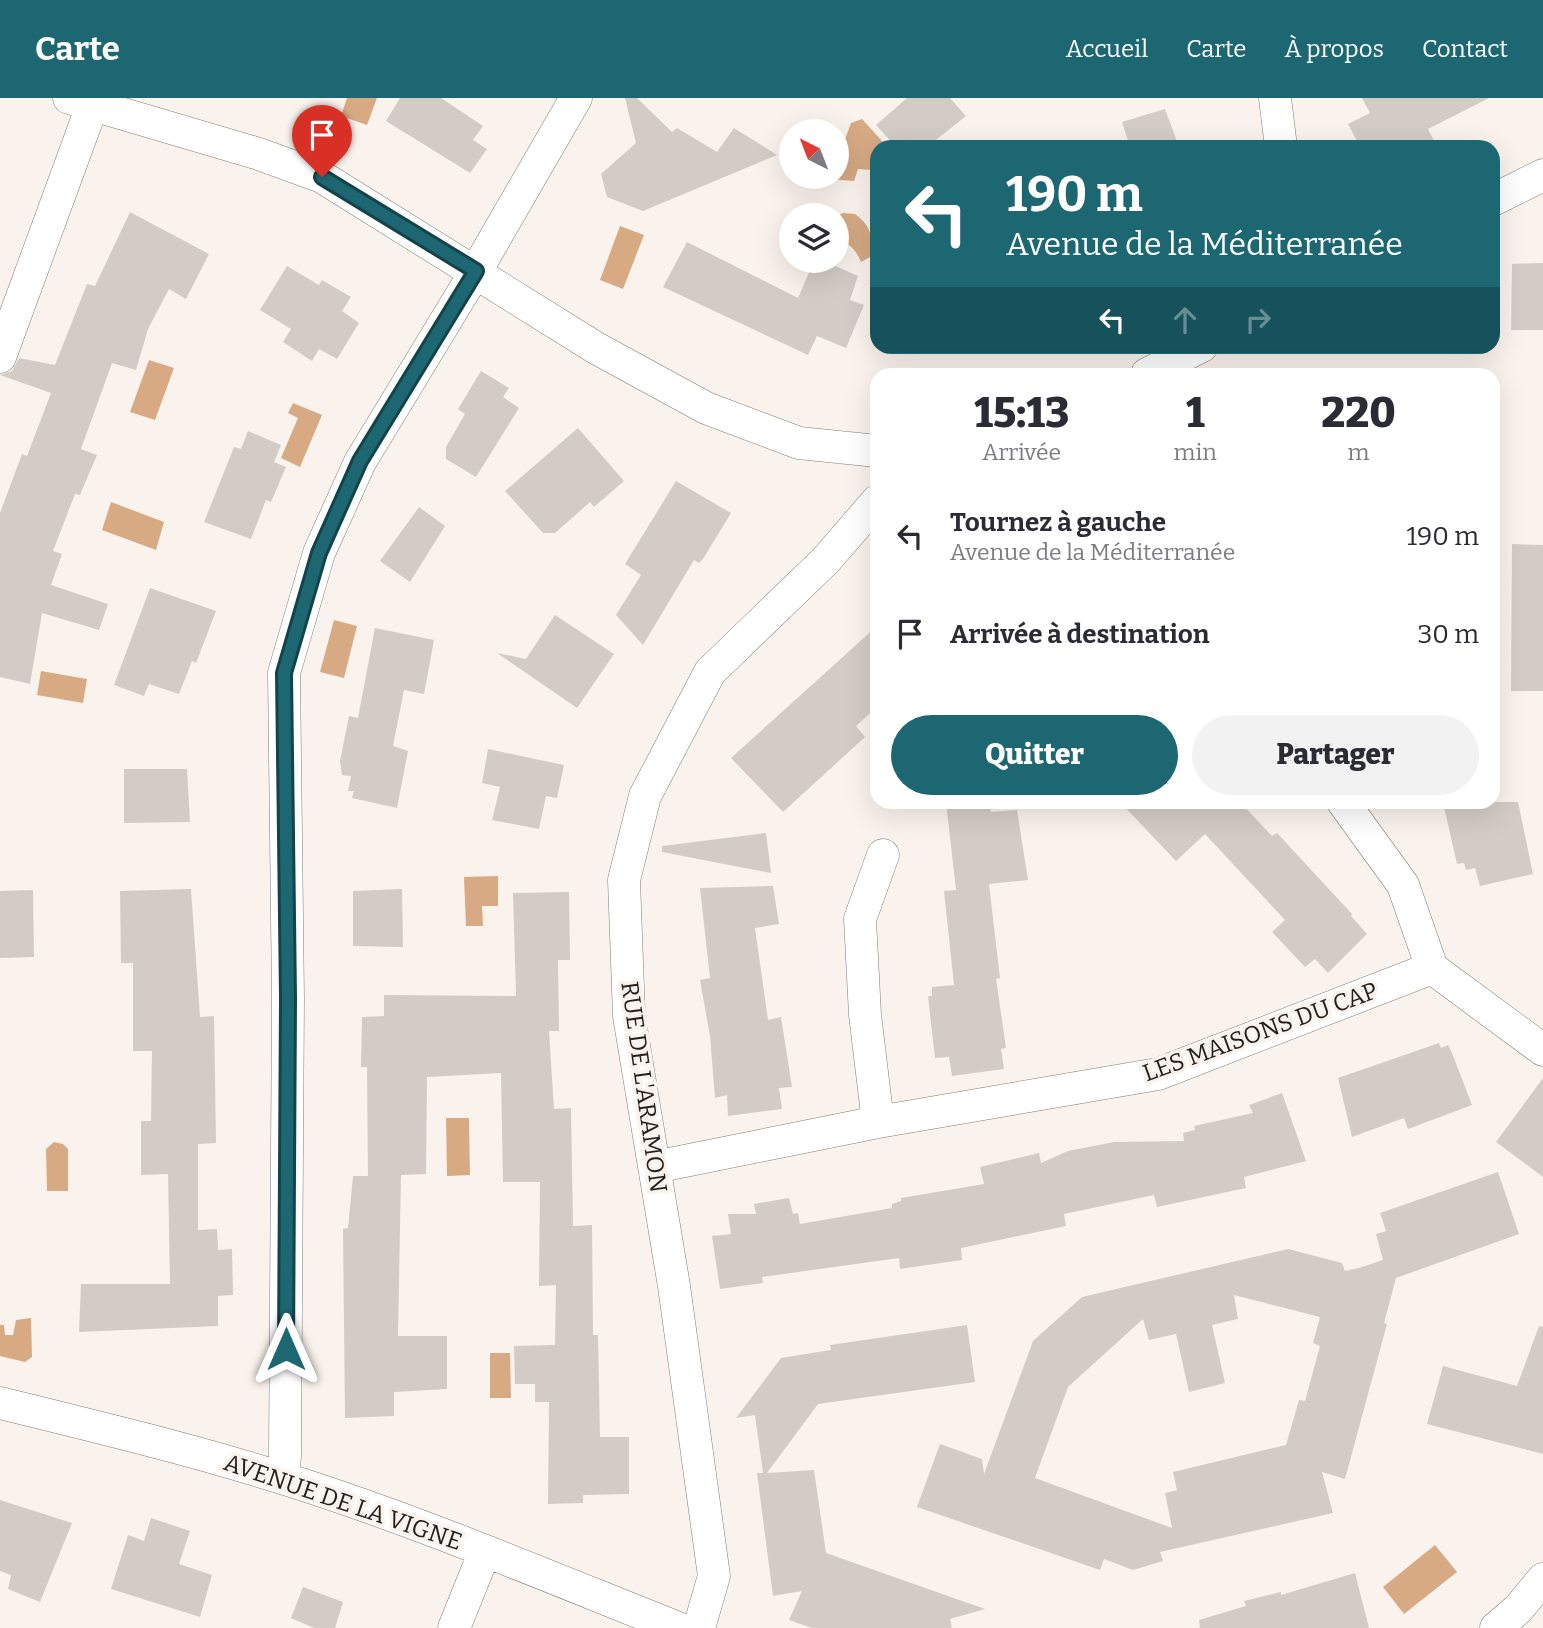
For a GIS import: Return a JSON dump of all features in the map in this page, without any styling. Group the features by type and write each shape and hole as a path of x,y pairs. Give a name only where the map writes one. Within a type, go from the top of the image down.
{"street":[{"path":"282,1478 285,1457 288,1012 284,673 319,553 360,461 476,271 576,98"},
{"path":"1275,98 1280,140"},
{"path":"0,357 85,100 260,154 322,177 596,348 706,408 799,443 870,450"},
{"path":"1500,196 1543,175"},
{"path":"1159,368 1186,354"},
{"name":"RUE DE L'ARAMON","path":"699,1628 714,1576 674,1286 629,1016 624,880 645,796 710,672 826,560 870,509"},
{"path":"1348,809 1403,885 1432,968 1543,1050"},
{"path":"878,1122 865,1015 860,919 883,855"},
{"name":"LES MAISONS DU CAP","path":"655,1167 878,1122 1158,1074 1432,968"},
{"name":"AVENUE DE LA VIGNE","path":"0,1403 282,1478 485,1551 678,1628"},
{"path":"454,1628 485,1551"},
{"path":"1496,1628 1543,1579"}],"shaded area":[{"path":"347,98 377,98 367,125 341,116"},
{"path":"862,119 881,140 870,140 870,170 858,169 854,181 849,181 851,123"},
{"path":"849,214 855,214 865,223 870,233 870,257 861,262 849,246"},
{"path":"620,226 644,235 623,289 600,280"},
{"path":"149,360 174,368 155,420 130,412"},
{"path":"293,403 322,415 300,467 281,458 298,418 288,413"},
{"path":"111,502 164,522 156,550 102,530"},
{"path":"334,620 357,626 344,678 320,672"},
{"path":"41,671 87,679 83,703 37,695"},
{"path":"498,876 498,906 482,906 483,926 466,926 464,877"},
{"path":"446,1118 469,1118 470,1175 447,1176"},
{"path":"54,1142 63,1144 68,1149 68,1191 47,1191 46,1149"},
{"path":"31,1318 32,1357 25,1362 0,1356 0,1325 4,1325 5,1335 13,1335 16,1320"},
{"path":"490,1353 510,1353 511,1398 490,1398"},
{"path":"1435,1545 1457,1572 1404,1614 1383,1587"}],"building":[{"path":"400,98 441,98 483,126 473,140 487,149 470,173 386,121"},
{"path":"625,98 637,98 672,132 677,128 717,152 734,128 777,155 643,211 607,197 601,174 636,143"},
{"path":"907,98 950,98 966,116 936,140 890,140 876,125"},
{"path":"1362,98 1489,98 1428,129 1434,140 1356,140 1348,124 1370,113"},
{"path":"1165,109 1176,140 1128,140 1122,122"},
{"path":"130,212 209,254 186,299 169,289 148,329 136,370 112,363 81,449 97,455 80,495 75,494 53,551 62,554 51,585 108,604 99,630 42,613 30,684 0,677 0,513 22,454 27,456 51,393 0,375 12,371 19,358 55,365 87,284 95,286"},
{"path":"687,242 798,298 809,273 849,272 858,276 850,300 864,305 846,348 817,336 808,355 663,287"},
{"path":"1543,263 1543,330 1511,330 1512,264"},
{"path":"287,266 319,285 322,280 351,297 342,311 359,323 337,359 319,349 312,361 283,342 291,329 260,310"},
{"path":"481,371 509,388 503,397 519,408 476,477 446,459 446,447 465,414 458,409"},
{"path":"578,428 624,481 594,507 590,502 555,533 543,533 505,491"},
{"path":"248,431 281,445 274,462 286,467 271,502 266,500 251,539 204,522 234,447 241,449"},
{"path":"676,481 731,513 703,559 699,563 694,560 643,645 616,615 641,575 625,564"},
{"path":"419,507 445,526 410,582 380,561"},
{"path":"1512,544 1543,545 1543,691 1511,691"},
{"path":"150,588 216,611 196,663 192,661 179,694 149,684 144,696 114,685"},
{"path":"555,615 614,654 577,708 497,653 526,659"},
{"path":"375,628 434,640 424,694 404,690 393,746 408,751 397,808 352,798 354,791 348,791 351,776 342,775 340,761 349,716 358,718"},
{"path":"870,632 870,713 856,726 865,737 783,812 731,758"},
{"path":"488,749 564,765 557,798 546,796 539,829 492,820 500,787 482,783"},
{"path":"124,769 187,769 190,822 124,823"},
{"path":"1500,802 1518,802 1533,874 1480,886 1475,868 1466,870 1464,863 1457,864 1445,809 1500,809"},
{"path":"947,809 991,809 991,812 1017,810 1028,880 989,884 1000,978 996,979 1006,1048 1001,1049 1004,1069 952,1076 949,1057 935,1058 928,996 932,996 932,987 954,985 944,891 956,890"},
{"path":"1127,809 1247,809 1272,836 1277,833 1352,914 1367,934 1328,973 1315,959 1305,967 1272,932 1285,920 1205,834 1176,861"},
{"path":"766,833 771,873 662,852 662,846"},
{"path":"773,886 779,924 755,928 768,1020 781,1017 792,1087 779,1088 782,1109 728,1116 727,1095 715,1098 710,1036 700,980 710,978 700,888"},
{"path":"191,889 200,1017 214,1016 216,1143 198,1144 198,1230 217,1229 218,1250 232,1249 233,1295 218,1296 218,1326 79,1332 81,1284 170,1284 168,1174 141,1175 141,1121 151,1121 152,1051 133,1051 133,963 121,963 120,891"},
{"path":"402,889 403,947 353,946 353,891"},
{"path":"33,890 34,957 0,958 0,891"},
{"path":"569,892 570,960 558,960 559,1031 549,1031 554,1109 571,1108 573,1226 592,1225 593,1335 598,1335 600,1437 629,1437 629,1494 583,1495 583,1503 548,1504 549,1402 535,1402 535,1384 515,1384 514,1346 555,1345 556,1285 539,1286 540,1182 503,1182 501,1073 427,1077 426,1174 401,1175 398,1336 447,1336 447,1389 394,1392 394,1416 345,1418 343,1229 348,1228 353,1176 368,1176 367,1067 361,1067 362,1017 384,1016 384,995 516,996 513,893"},
{"path":"1439,1043 1441,1048 1448,1045 1472,1105 1408,1129 1404,1118 1352,1137 1338,1078"},
{"path":"1543,1078 1543,1177 1496,1142"},
{"path":"1282,1093 1306,1161 1244,1177 1246,1188 1157,1207 1154,1195 1064,1214 1066,1226 961,1248 962,1260 900,1269 899,1258 762,1277 763,1283 720,1289 712,1236 731,1234 728,1214 756,1214 754,1204 789,1198 793,1214 798,1213 800,1224 892,1208 892,1204 901,1201 901,1198 984,1184 980,1167 1039,1153 1041,1163 1068,1151 1114,1142 1184,1141 1183,1133 1195,1130 1194,1126 1253,1113 1249,1105"},
{"path":"1498,1172 1519,1234 1396,1278 1384,1323 1387,1324 1345,1479 1322,1472 1333,1513 1160,1552 1163,1561 1133,1570 1104,1559 1100,1570 917,1507 940,1444 982,1459 984,1474 1033,1341 1082,1297 1288,1249 1342,1263 1345,1271 1359,1268 1383,1260 1376,1234 1386,1231 1380,1213","holes":["1234,1295 1320,1317 1313,1343 1320,1346 1305,1401 1299,1400 1286,1445 1173,1472 1177,1490 1165,1493 1172,1528 1035,1478 1068,1387 1143,1319 1149,1340 1176,1334 1189,1392 1225,1383 1212,1325 1238,1319"]},
{"path":"967,1325 975,1382 818,1404 767,1473 814,1470 826,1553 985,1609 950,1619 952,1628 812,1628 789,1620 802,1591 773,1596 757,1473 763,1473 755,1415 736,1418 781,1358 831,1350 830,1345"},
{"path":"1539,1326 1543,1327 1543,1454 1427,1424 1443,1366 1517,1386"},
{"path":"0,1500 72,1523 40,1602 8,1589 11,1575 0,1571"},
{"path":"151,1518 190,1531 179,1564 212,1575 200,1617 111,1589 128,1535 144,1541"},
{"path":"1355,1573 1369,1628 1200,1628 1199,1620 1246,1606 1244,1601 1281,1592 1281,1595"},
{"path":"303,1587 343,1602 335,1628 314,1628 291,1618"}],"route":[{"path":"286,1349 288,998 284,673 319,553 360,461 476,271 322,177"}]}
